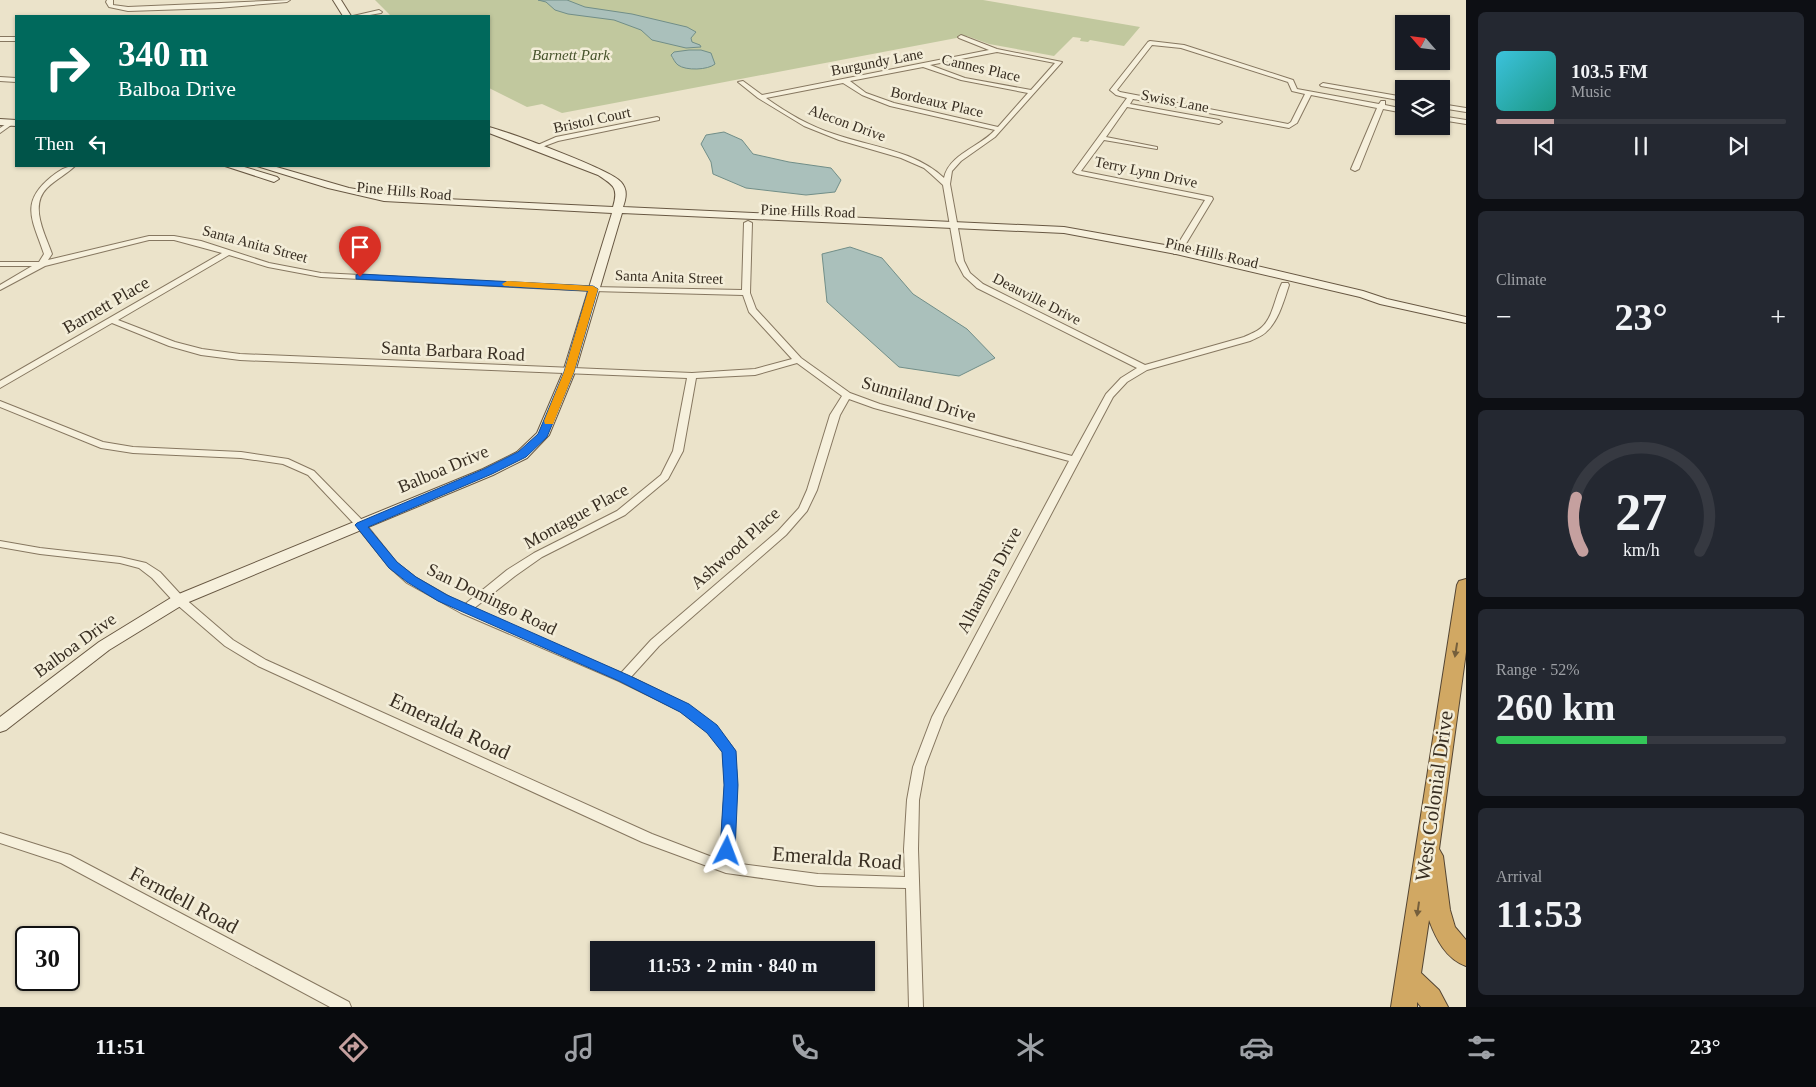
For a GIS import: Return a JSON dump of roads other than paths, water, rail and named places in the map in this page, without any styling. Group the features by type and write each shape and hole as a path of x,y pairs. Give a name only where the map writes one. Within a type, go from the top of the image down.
{"highway":[{"name":"West Colonial Drive","path":"1404,1007 1430,826 1459,682 1466,585"},
{"path":"1430,826 1437,915 1448,936 1466,955"},
{"path":"1408,978 1426,993 1435,1007"}],"main road":[{"path":"337,0 346,15"},
{"path":"1,128 14,126"},
{"name":"Balboa Drive","path":"0,726 104,646 179,600 488,472 522,455 543,435 569,372 622,195 617,183 601,173 490,130"},
{"name":"Pine Hills Road","path":"233,167 355,203 392,208 617,213 748,223 1064,230 1098,235 1177,252 1363,294 1384,302 1466,320"},
{"name":"Pine Hills Road","path":"266,167 372,197 402,200 617,213 953,228 1048,236 1094,243 1360,302 1384,302"},
{"path":"1284,285 1298,284 1330,290 1345,290"}],"street":[{"path":"110,0 111,6 128,9 218,6 287,0"},
{"path":"362,15 379,12"},
{"path":"946,184 949,171 959,160 993,136 1059,62 980,46 961,37"},
{"path":"0,39 15,39"},
{"path":"1308,94 1294,123 1288,126 1118,94 1113,90 1150,43 1162,43 1182,46 1291,81 1294,90 1308,94 1395,109"},
{"name":"Burgundy Lane","path":"760,97 999,50"},
{"name":"Cannes Place","path":"924,66 938,73 953,77 1033,92"},
{"path":"0,79 15,80"},
{"name":"Bordeaux Place","path":"845,81 864,94 892,105 1000,129"},
{"name":"Alecon Drive","path":"741,82 786,114 828,134 909,159 927,167 946,184"},
{"path":"1323,85 1395,98"},
{"path":"1132,96 1103,138 1154,148"},
{"path":"1356,169 1385,96"},
{"name":"Swiss Lane","path":"1126,105 1218,122"},
{"path":"1450,107 1466,110"},
{"name":"Bristol Court","path":"534,148 556,139 657,119"},
{"path":"1450,119 1466,122"},
{"name":"Terry Lynn Drive","path":"1103,138 1078,172 1209,199 1177,252"},
{"path":"0,288 42,264 48,254 33,210 34,200 44,186 71,167"},
{"name":"Deauville Drive","path":"946,184 960,261 967,274 980,286 1144,368"},
{"name":"Sunniland Drive","path":"748,223 746,293 752,310 798,360 847,395 877,406 1074,460"},
{"name":"Santa Anita Street","path":"0,264 42,264 149,238 182,240 283,269 321,275 593,289 746,293"},
{"name":"Barnett Place","path":"0,385 228,253"},
{"name":"Alhambra Drive","path":"916,1007 912,883 913,800 919,767 938,717 1109,396 1124,380 1144,368 1247,339 1265,329 1284,285"},
{"name":"Santa Barbara Road","path":"111,320 172,344 201,352 240,357 692,376 755,372 798,360"},
{"name":"Montague Place","path":"465,610 510,573 538,555 621,513 665,477 678,451 692,376"},
{"name":"Ashwood Place","path":"623,678 656,643 782,533 803,509 812,490 835,415 847,395"},
{"name":"San Domingo Road","path":"0,404 101,445 133,450 241,455 285,461 311,473 361,525 393,565 411,580 465,610 623,678 684,708 712,729 729,751 731,785 726,868"},
{"name":"Emeralda Road","path":"0,544 40,552 120,560 142,566 156,575 179,600 229,643 262,663 648,838 726,868 818,880 912,883"},
{"name":"Ferndell Road","path":"0,838 64,859 337,1006"}],"water":[{"path":"538,0 567,0 585,7 632,14 687,27 696,32 691,38 692,42 701,47 686,48 652,40 641,30 614,20 568,14 555,10 546,2"},
{"path":"701,50 711,53 715,64 702,69 686,68 677,64 671,55 674,52"},
{"path":"724,132 742,140 753,154 789,162 831,168 841,180 835,192 806,195 746,188 713,174 711,162 701,144 706,135"},
{"path":"850,247 882,258 913,294 967,329 995,358 959,376 899,367 827,302 822,254"}],"park label":[{"name":"Barnett Park","path":"571,55"}]}
